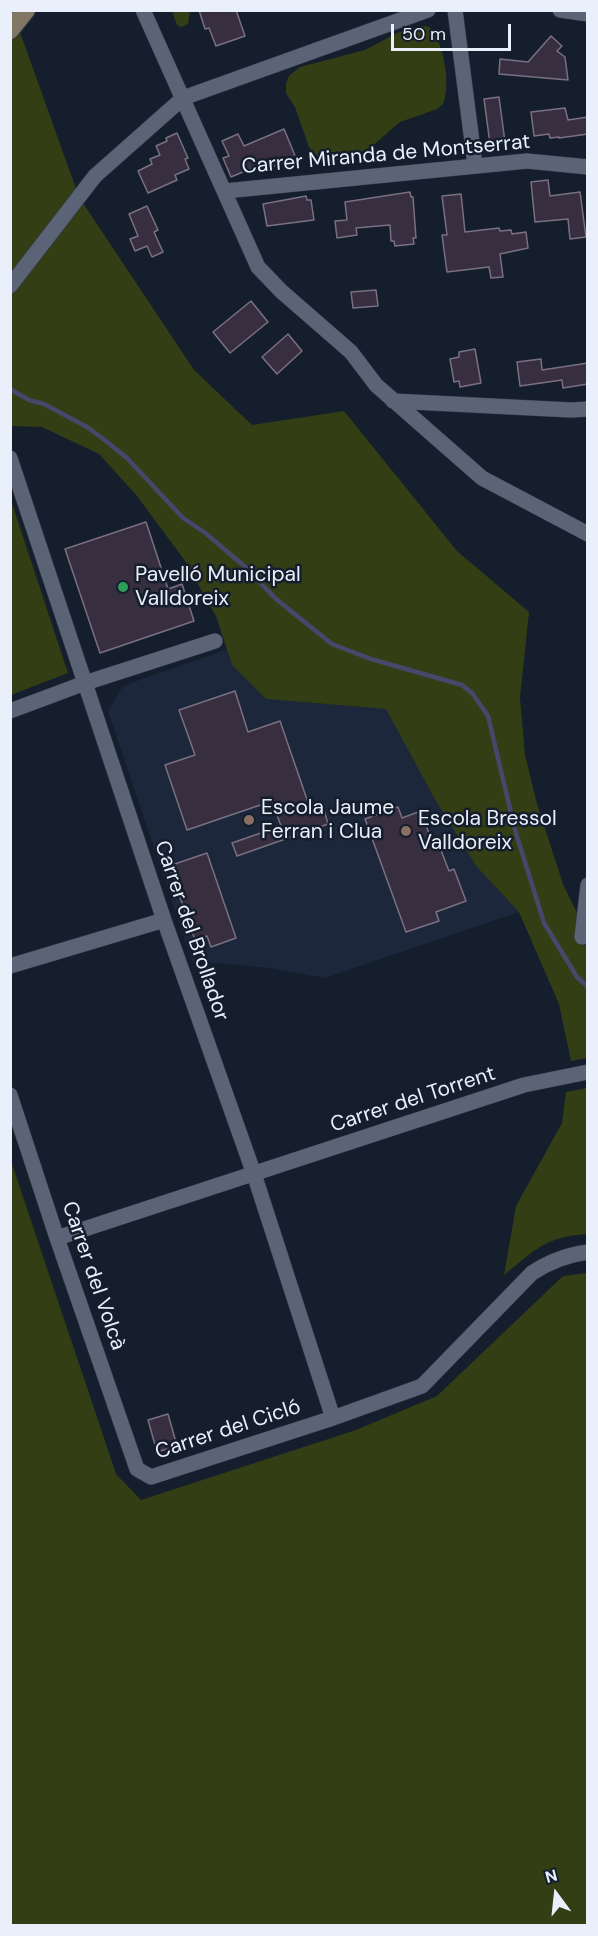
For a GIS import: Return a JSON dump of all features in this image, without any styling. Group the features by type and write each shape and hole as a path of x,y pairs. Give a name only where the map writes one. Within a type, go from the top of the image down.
{"street":[{"path":"10,30 26,10"},
{"path":"143,10 258,267 281,291 351,352 376,385 482,478 588,534"},
{"path":"10,286 95,176 183,98 428,10"},
{"path":"455,10 475,165"},
{"path":"560,10 588,14"},
{"name":"Carrer Miranda de Montserrat","path":"225,191 527,161 588,167"},
{"path":"393,401 588,409"},
{"name":"Carrer del Brollador","path":"10,458 164,920 254,1174 333,1418"},
{"path":"10,711 86,683 215,641"},
{"path":"582,937 588,885"},
{"path":"10,966 164,920"},
{"name":"Carrer del Torrent","path":"57,1238 524,1085 588,1072"},
{"name":"Carrer del Volcà","path":"10,1095 137,1469"},
{"name":"Carrer del Cicló","path":"137,1469 151,1477 333,1418 422,1386 532,1273 548,1262 565,1255 588,1252"}],"shaded area":[{"name":"Escola Jaume Ferran i Clua","path":"227,649 232,665 266,699 386,709 433,796 476,866 519,912 325,978 270,968 192,961 108,711 123,686"}],"green space":[{"path":"12,10 79,197 194,370 252,425 344,411 457,551 529,612 520,698 525,755 537,804 563,884 587,934 587,1058 571,1061 559,1004 519,912 476,866 433,796 386,709 266,699 232,665 216,616 185,561 137,496 99,454 42,427 11,426"},
{"path":"172,11 190,11 188,24 181,27 177,25"},
{"path":"424,26 429,27 439,42 445,64 446,86 443,104 437,109 400,122 371,147 360,153 329,162 318,157 309,147 295,107 286,93 289,76 300,67 365,50 397,33"},
{"path":"10,497 68,673 11,695 10,695"},
{"path":"587,1088 587,1234 561,1238 541,1246 504,1275 516,1206 562,1123 566,1092"},
{"path":"11,1161 116,1474 141,1500 356,1430 437,1396 563,1276 587,1273 587,1925 11,1925"}],"building":[{"path":"199,10 236,10 245,36 216,46 209,28 205,29"},
{"path":"551,36 562,46 557,51 565,57 568,80 499,74 500,59 528,62"},
{"path":"499,97 505,142 490,144 484,99"},
{"path":"565,108 568,120 588,117 588,134 559,138 550,138 549,134 534,136 531,112"},
{"path":"284,129 296,158 267,169 264,163 231,177 223,158 229,156 222,141 238,134 244,146"},
{"path":"177,133 188,158 185,159 189,169 175,175 177,180 148,193 138,171 152,164 150,159 160,155 156,146"},
{"path":"548,180 550,196 580,192 586,237 570,239 568,219 535,222 531,182"},
{"path":"410,192 413,197 416,238 413,238 414,244 395,246 394,241 391,241 390,225 356,228 357,235 337,238 335,221 347,220 345,202"},
{"path":"461,194 465,232 499,228 500,231 511,230 512,234 526,232 528,248 500,254 503,277 491,278 489,267 447,272 442,235 447,235 442,196"},
{"path":"306,196 307,200 311,200 314,220 267,226 263,204"},
{"path":"147,206 158,230 154,232 163,252 152,257 147,246 135,251 130,239 138,236 129,214"},
{"path":"376,290 378,306 353,308 351,292"},
{"path":"251,301 268,322 230,353 213,332"},
{"path":"288,334 302,351 277,374 262,357"},
{"path":"475,349 481,383 460,387 459,381 454,382 450,359 459,357 459,352"},
{"path":"541,359 542,370 588,363 588,384 563,388 562,380 520,386 517,362"},
{"name":"Pavelló Municipal Valldoreix","path":"146,522 168,589 182,584 194,621 100,653 65,549"},
{"path":"235,691 248,732 280,721 312,814 324,810 328,824 237,856 232,843 281,826 272,801 187,830 165,765 195,755 179,710"},
{"path":"398,807 402,818 421,811 432,842 437,840 449,871 454,869 466,901 436,912 439,921 406,932 365,819"},
{"path":"207,853 236,938 211,947 207,936 195,940 169,866"},
{"path":"168,1414 177,1446 157,1452 148,1420"}],"waterway":[{"path":"10,389 29,400 44,404 87,427 102,438 127,458 183,518 204,532 243,565 276,599 332,644 371,659 462,685 472,693 488,716 515,830 544,923 577,977 588,987"}],"place":[{"name":"Pavelló Municipal Valldoreix","path":"123,587"},
{"name":"Escola Jaume Ferran i Clua","path":"249,820"},
{"name":"Escola Bressol Valldoreix","path":"406,831"}]}
